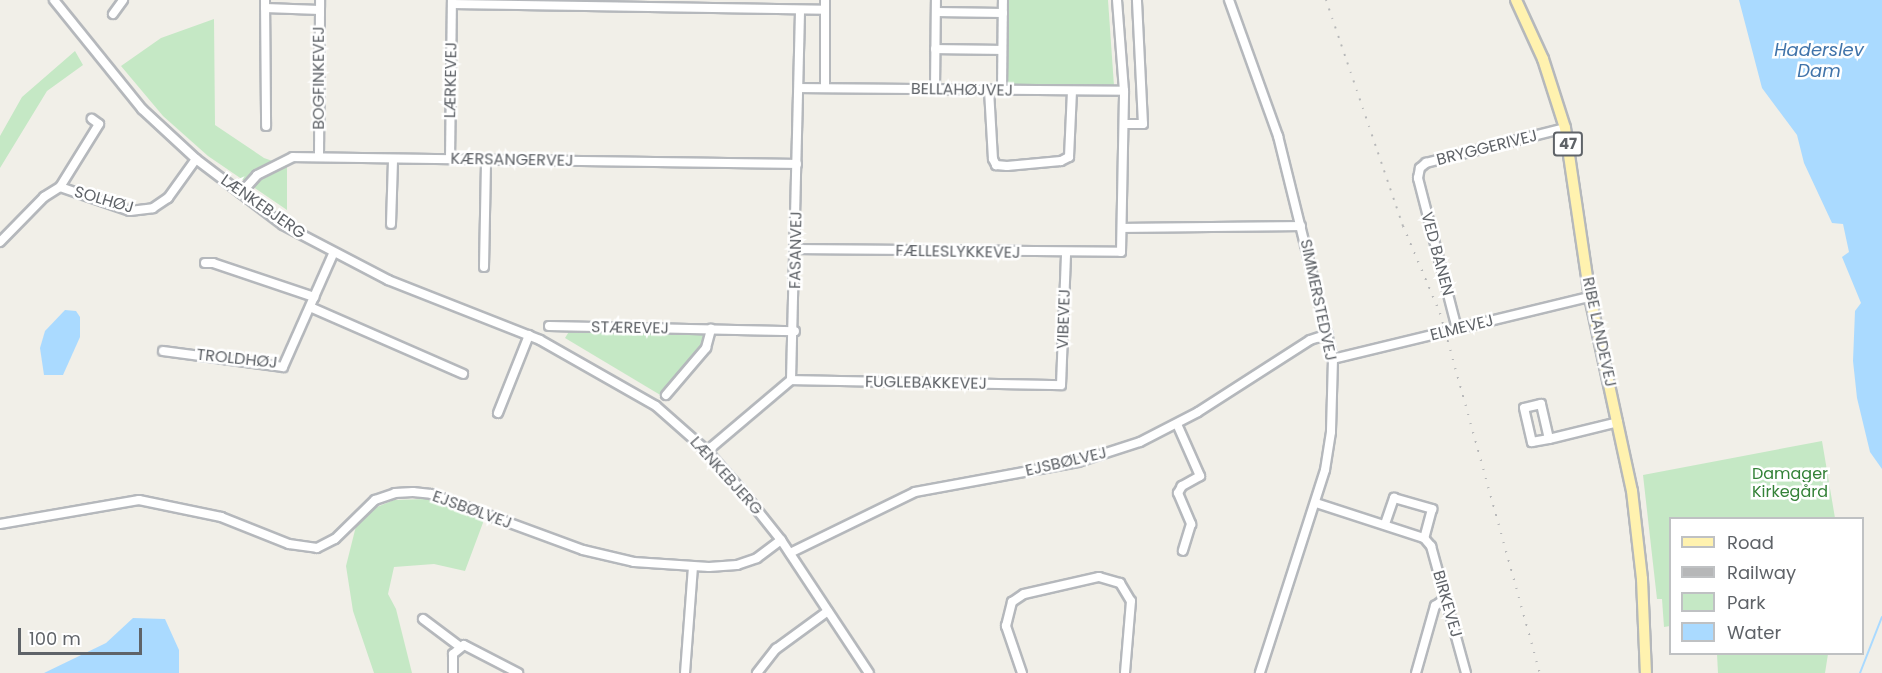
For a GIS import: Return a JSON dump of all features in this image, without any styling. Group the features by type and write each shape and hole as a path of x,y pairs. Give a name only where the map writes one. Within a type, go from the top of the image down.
{"main road":[{"name":"RIBE LANDEVEJ","path":"1516,0 1543,59 1565,128 1590,297 1618,422 1639,541 1646,673"}],"street":[{"name":"LÆNKEBJERG","path":"54,0 134,100 196,159 283,225 333,254 388,280 529,335 581,361 656,406 707,451 781,540 869,673"},
{"path":"112,14 123,0"},
{"name":"BOGFINKEVEJ","path":"319,156 320,0"},
{"path":"825,0 825,88"},
{"path":"935,89 936,0"},
{"path":"1002,90 1003,0"},
{"path":"1117,0 1125,124 1122,228 1301,226"},
{"path":"1125,124 1143,124 1137,0"},
{"name":"SIMMERSTEDVEJ","path":"1229,0 1275,125 1333,359 1331,432 1316,503 1260,673"},
{"path":"452,2 724,4 800,11 825,10"},
{"name":"LÆRKEVEJ","path":"450,159 452,2"},
{"path":"266,126 265,4 320,10"},
{"name":"FASANVEJ","path":"790,380 795,331 800,11"},
{"path":"936,12 1002,13"},
{"path":"935,49 1002,50"},
{"name":"BELLAHØJVEJ","path":"799,88 1124,91"},
{"path":"989,90 993,159 996,165 1006,166 1061,161 1069,157 1072,91"},
{"name":"SOLHØJ","path":"0,242 44,197 60,187 99,123 92,119"},
{"name":"BRYGGERIVEJ","path":"1418,178 1426,163 1565,128"},
{"name":"KÆRSANGERVEJ","path":"241,194 257,175 274,163 293,157 797,164"},
{"name":"SOLHØJ","path":"60,187 119,208 143,211 168,198 196,159"},
{"path":"391,224 393,159"},
{"path":"484,267 486,160"},
{"name":"VED BANEN","path":"1418,178 1457,329"},
{"name":"FÆLLESLYKKEVEJ","path":"796,249 1121,252 1122,228"},
{"name":"VIBEVEJ","path":"1061,385 1066,253"},
{"name":"TROLDHØJ","path":"163,351 283,367 333,254"},
{"path":"205,264 213,262 314,297"},
{"name":"ELMEVEJ","path":"1333,359 1590,297"},
{"path":"309,307 463,374"},
{"name":"STÆREVEJ","path":"549,326 795,331"},
{"path":"666,395 706,348 711,329"},
{"name":"EJSBØLVEJ","path":"790,553 915,492 1088,459 1140,442 1177,424 1310,340 1328,334"},
{"path":"498,413 529,335"},
{"path":"707,451 790,380"},
{"name":"FUGLEBAKKEVEJ","path":"790,380 1061,385"},
{"path":"1549,439 1618,422"},
{"path":"1177,424 1200,476 1182,486 1178,493 1191,524 1183,551"},
{"name":"EJSBØLVEJ","path":"0,524 139,500 221,517 289,544 317,548 335,539 375,500 395,492 413,492 431,494 583,550 634,562 693,567 736,565 757,558 781,540"},
{"path":"1316,503 1424,538 1432,509 1394,498 1385,524"},
{"name":"BIRKEVEJ","path":"1424,538 1431,546 1466,673"},
{"path":"685,673 693,567"},
{"path":"1022,673 1006,626 1012,602 1024,594 1099,577 1120,583 1131,601 1125,673"},
{"path":"1416,673 1435,606 1446,598"},
{"path":"757,673 776,649 828,611"},
{"path":"423,619 459,646 468,646 518,673"},
{"path":"453,673 453,654 459,646"}],"green space":[{"path":"1006,0 1108,0 1114,86 1008,84"},
{"path":"214,19 215,125 264,158 287,166 287,210 208,156 163,116 121,66 161,38"},
{"path":"75,51 83,65 47,91 0,168 0,136 22,97"},
{"path":"570,330 703,333 704,337 703,346 662,396 565,338"},
{"name":"Damager Kirkegård","path":"1822,441 1835,517 1669,517 1669,626 1664,627 1662,599 1657,599 1643,475"},
{"path":"426,499 484,520 465,571 434,564 394,567 388,594 396,609 412,673 374,673 353,611 346,566 356,526 372,509 394,500"},
{"path":"1717,655 1828,655 1825,673 1718,673"}],"water":[{"name":"Haderslev Dam","path":"1739,0 1882,0 1882,469 1870,452 1857,398 1853,361 1855,311 1861,303 1842,257 1849,252 1843,224 1832,223 1804,163 1797,135 1762,88"},
{"path":"65,310 76,311 80,317 80,337 63,375 44,375 40,348 45,331"},
{"path":"133,618 165,619 179,650 179,673 44,673 106,643"}],"waterway":[{"path":"1860,673 1882,617"}],"railway":[{"path":"1326,0 1403,226 1440,313 1540,673"}]}
